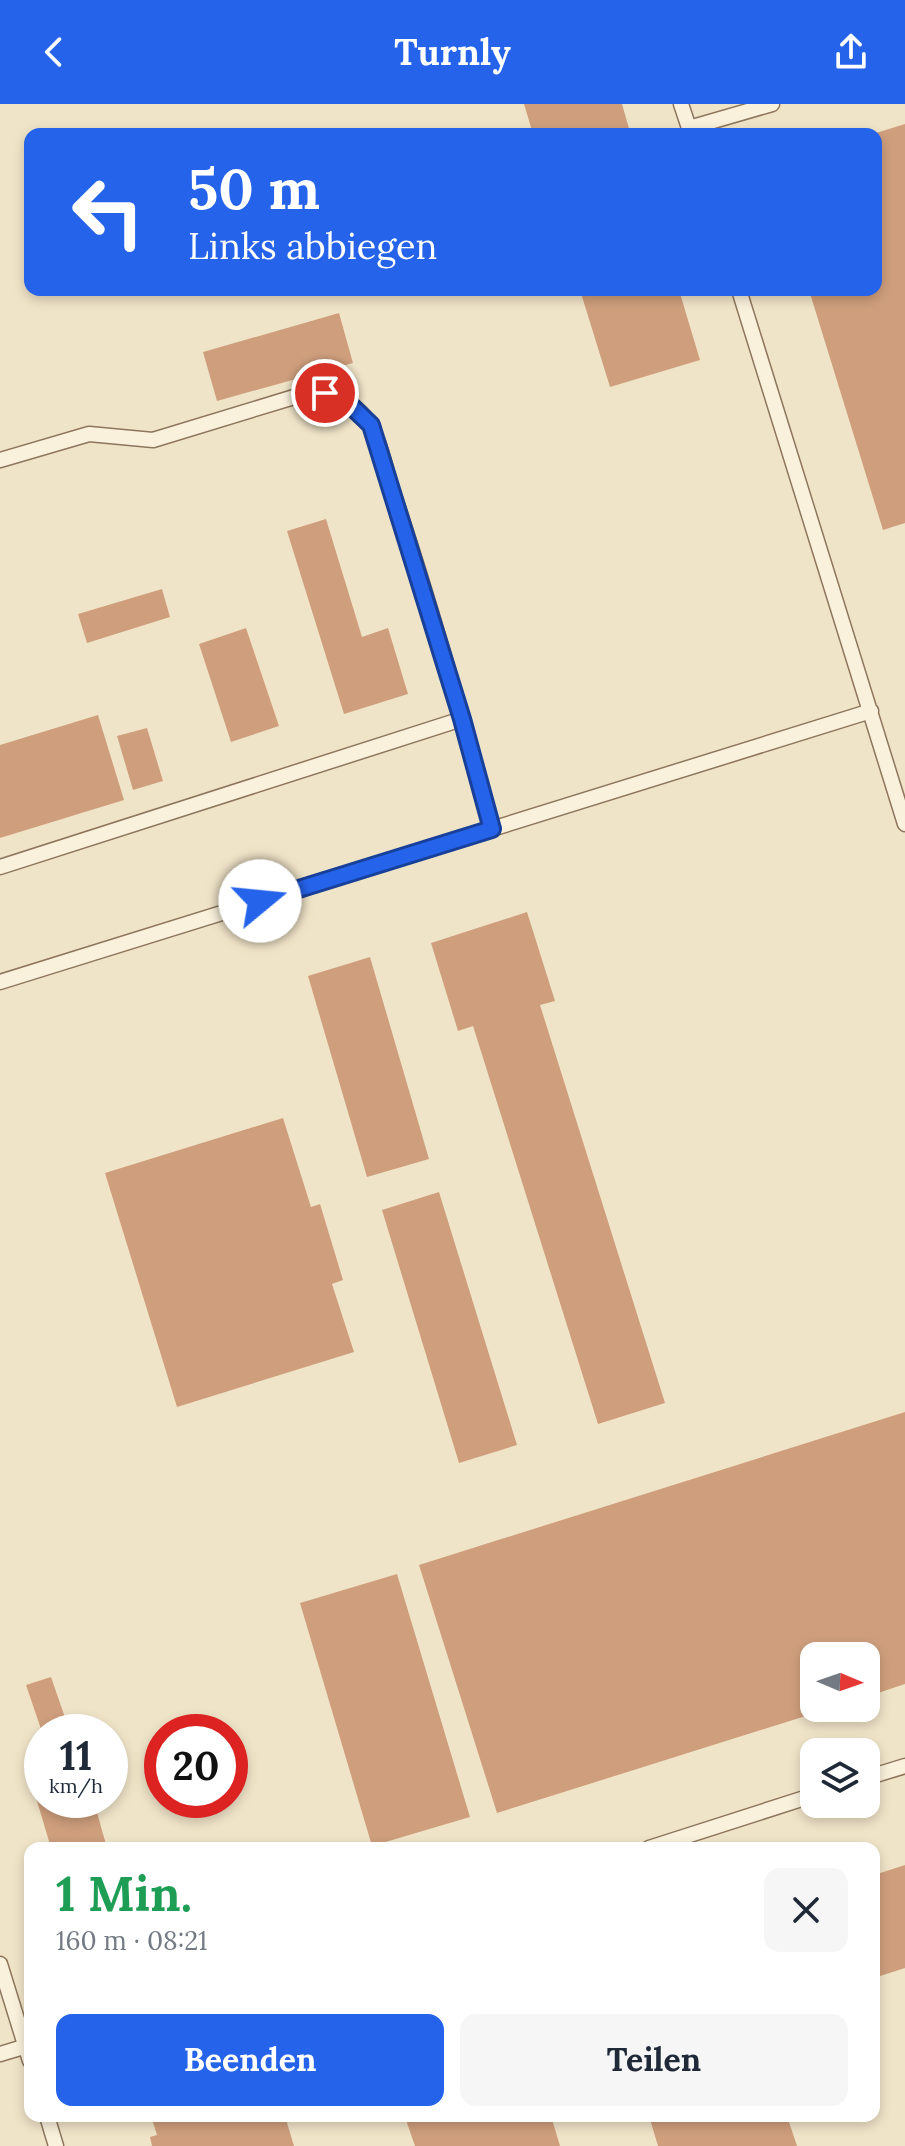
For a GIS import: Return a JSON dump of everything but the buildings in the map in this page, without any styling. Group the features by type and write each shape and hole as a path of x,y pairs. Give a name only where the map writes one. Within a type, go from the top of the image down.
{"lane":[{"path":"681,104 689,128"},
{"path":"699,128 772,104"},
{"path":"741,296 905,824"},
{"path":"0,460 89,434 153,440 304,394 325,393 345,400 371,425 462,719 492,829"},
{"path":"0,982 871,711"},
{"path":"0,867 462,719"},
{"path":"880,1774 905,1766"},
{"path":"668,1842 800,1799"},
{"path":"0,1964 24,2034"},
{"path":"0,2054 24,2047"},
{"path":"49,2122 56,2146"}],"route":[{"path":"260,901 492,829 462,719 371,425 360,411 345,400 325,393"}]}
